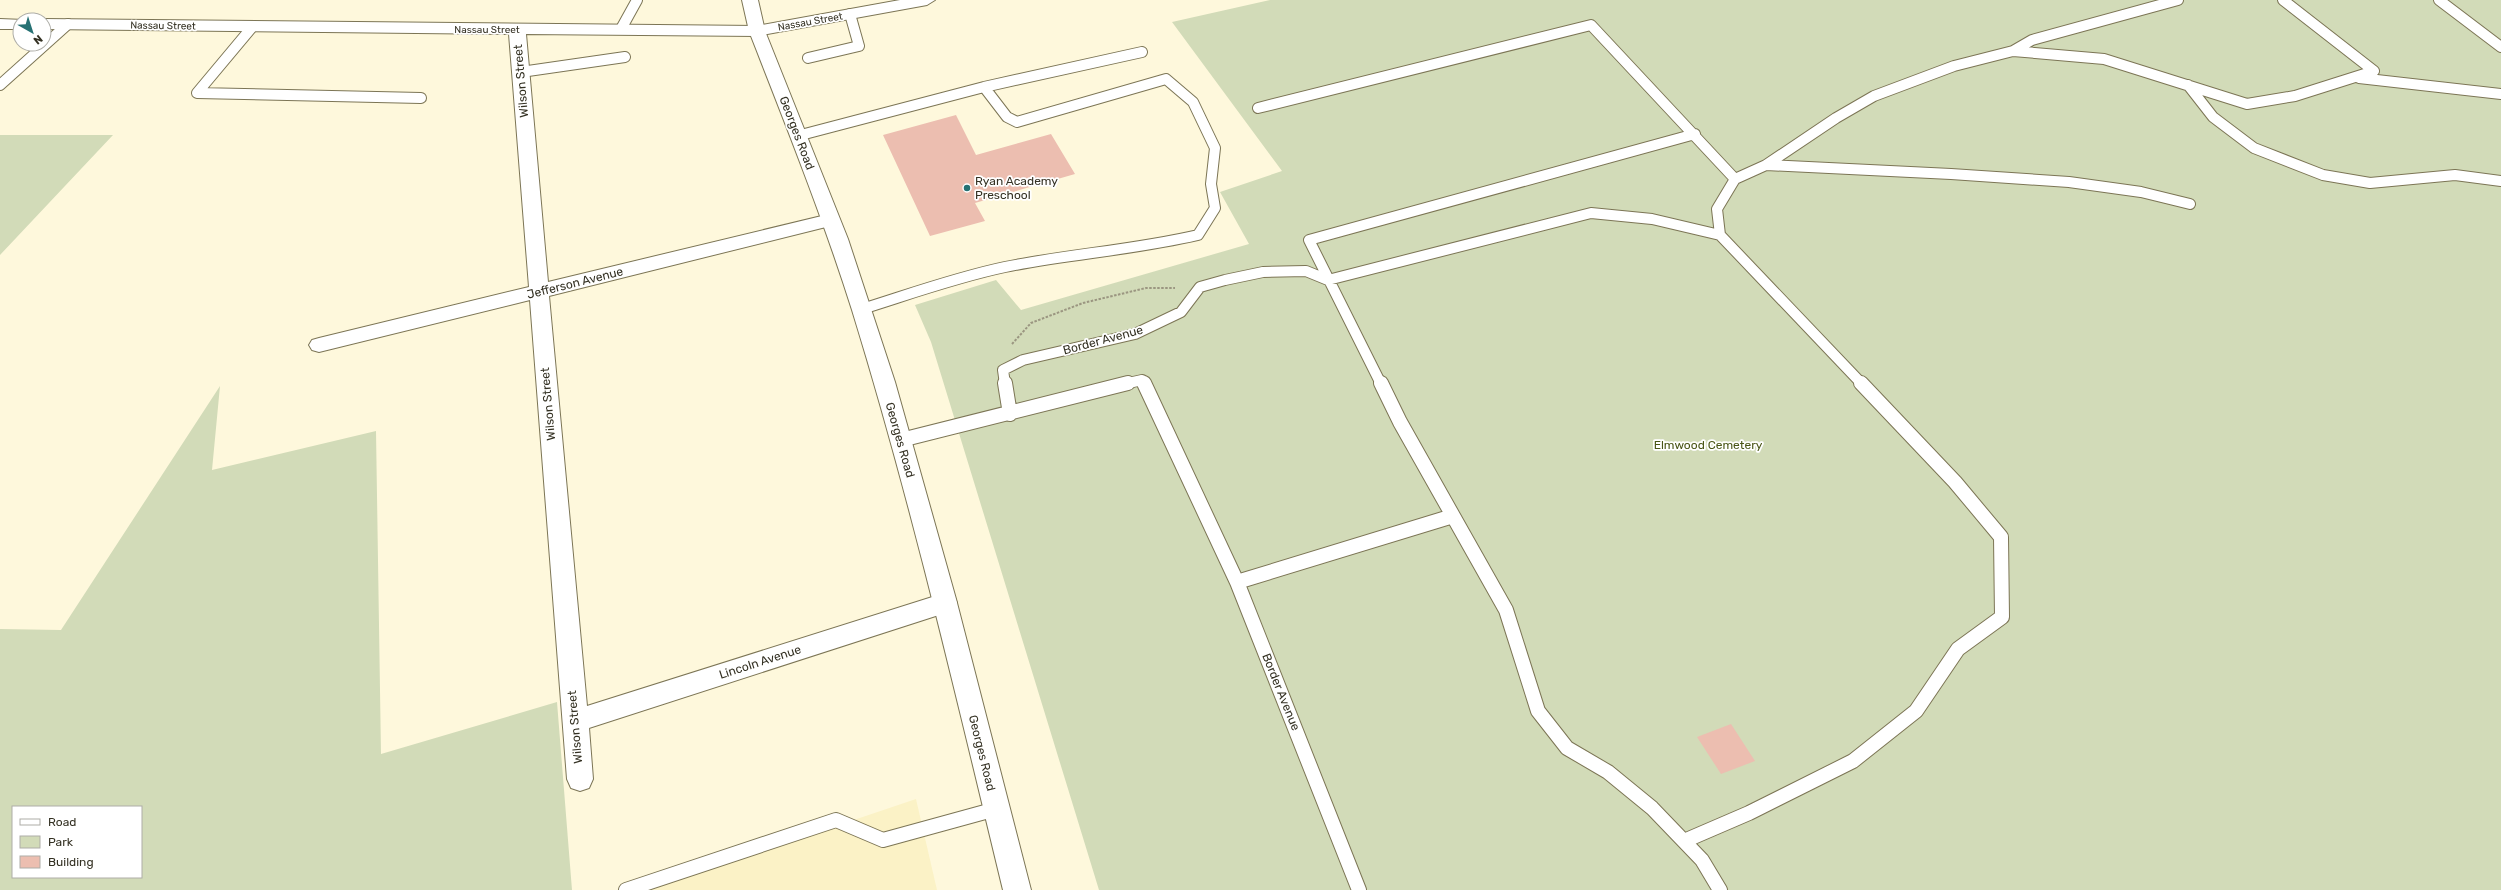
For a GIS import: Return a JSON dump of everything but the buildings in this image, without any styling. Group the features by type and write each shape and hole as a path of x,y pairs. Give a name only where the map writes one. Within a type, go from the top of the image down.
{"street":[{"name":"Georges Road","path":"750,0 757,31 830,220 862,309 901,440 945,603 1017,890"},
{"name":"Nassau Street","path":"52,24 757,31 927,0"},
{"path":"0,24 12,24"},
{"name":"Wilson Street","path":"517,29 580,779"},
{"name":"Jefferson Avenue","path":"319,345 830,220"},
{"name":"Lincoln Avenue","path":"575,721 945,603"}],"lane":[{"path":"621,29 637,0"},
{"path":"1720,235 1717,209 1735,179 1766,165 1836,118 1874,96 1954,66 2013,51 2032,40 2178,0"},
{"path":"2013,51 2104,59 2247,104 2295,96 2374,71 2283,0"},
{"path":"2439,0 2501,47"},
{"path":"808,58 860,46 850,14"},
{"path":"0,85 68,24"},
{"path":"1258,108 1592,25 1696,134 1735,179"},
{"path":"253,26 197,93 421,98"},
{"path":"797,136 984,87 1142,52"},
{"path":"521,72 625,57"},
{"path":"2355,77 2501,94"},
{"path":"862,309 1004,267 1112,249 1161,245 1198,234 1215,208 1211,184 1215,148 1193,102 1166,79 1018,122 1007,117 984,87"},
{"path":"2188,85 2213,117 2254,148 2323,175 2370,183 2455,176 2501,181"},
{"path":"1696,134 1309,240 1400,422 1506,610 1538,711 1567,748 1608,772 1652,808 1702,860 1720,890"},
{"path":"1766,165 2069,182 2141,192 2190,204"},
{"path":"1200,287 1263,272 1306,271 1328,280 1591,213 1652,219 1720,235 1955,482 2001,537 2002,617 1958,649 1916,711 1853,761 1749,813 1684,841"},
{"name":"Border Avenue","path":"1003,370 1022,360 1081,348 1135,334 1182,312 1200,287"},
{"path":"901,440 1010,414 1003,370"},
{"name":"Border Avenue","path":"1010,414 1142,380 1198,495 1237,582 1359,890"},
{"path":"1237,582 1453,516"},
{"path":"626,890 836,820 883,840 996,809"}],"path":[{"path":"1003,370 1008,348 1031,323 1083,303 1146,288 1200,287"}],"shaded area":[{"path":"916,799 937,890 646,890"}],"green space":[{"name":"Elmwood Cemetery","path":"1270,0 2501,0 2501,890 1099,890 931,342 915,305 996,280 1021,310 1249,244 1220,192 1282,171 1172,22"},
{"path":"0,135 113,135 0,255"},
{"path":"220,386 212,470 376,431 381,754 557,702 572,890 0,890 0,629 61,630"}],"place":[{"name":"Ryan Academy Preschool","path":"967,188"}]}
